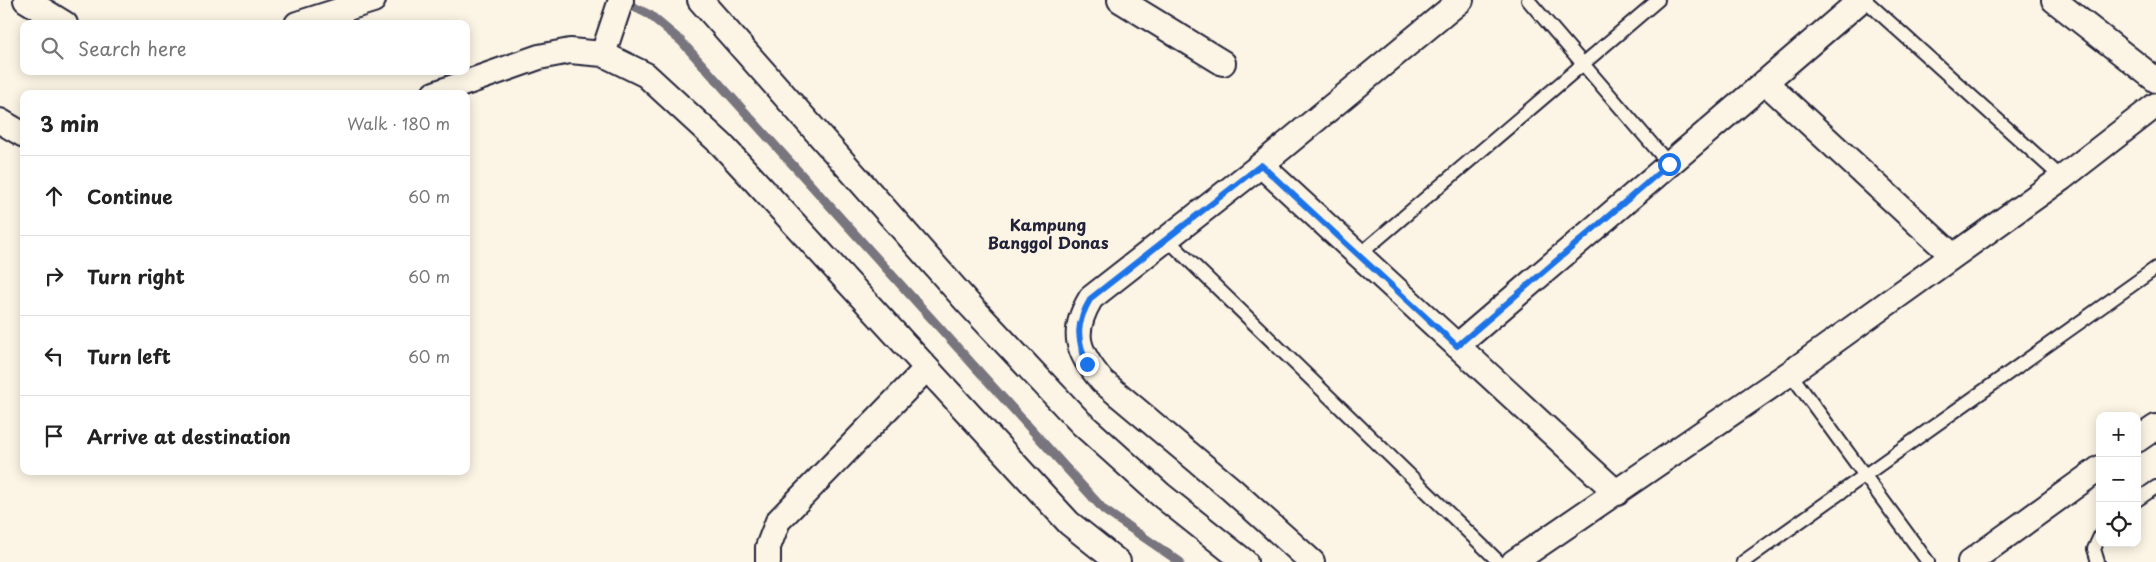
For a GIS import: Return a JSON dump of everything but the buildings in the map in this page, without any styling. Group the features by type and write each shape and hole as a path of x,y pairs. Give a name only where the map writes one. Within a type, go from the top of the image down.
{"street":[{"path":"26,0 58,20"},
{"path":"310,20 373,0"},
{"path":"606,44 621,0"},
{"path":"700,0 967,302 1081,423 1161,495 1246,562"},
{"path":"1120,0 1224,62"},
{"path":"1312,562 1231,489 1102,381 1087,364 1079,345 1080,318 1091,298 1261,165 1461,0"},
{"path":"1457,346 1861,0"},
{"path":"2054,0 2156,80"},
{"path":"445,90 539,57 606,44 646,75 722,145 1068,524 1118,562"},
{"path":"1765,82 1952,255"},
{"path":"1514,562 1790,373 1952,255 2062,178 2156,105"},
{"path":"0,121 20,133"},
{"path":"1261,165 1617,493"},
{"path":"768,562 768,547 778,521 926,369"},
{"path":"2141,437 2156,427"},
{"path":"1970,562 2096,471"}],"lane":[{"path":"1528,0 1669,164"},
{"path":"1359,256 1658,0"},
{"path":"1865,0 2062,178"},
{"path":"1167,239 1499,562"},
{"path":"1743,562 2156,268"},
{"path":"1790,373 1928,562"},
{"path":"2141,497 2156,487"},
{"path":"2096,545 2094,549 2098,562"}],"waterway":[{"path":"622,1 650,15 681,41 1104,510 1180,562"}],"district":[{"name":"Kampung Banggol Donas","path":"1048,233"}],"route":[{"path":"1087,364 1079,345 1080,318 1091,298 1261,165 1457,346 1669,164"}]}
